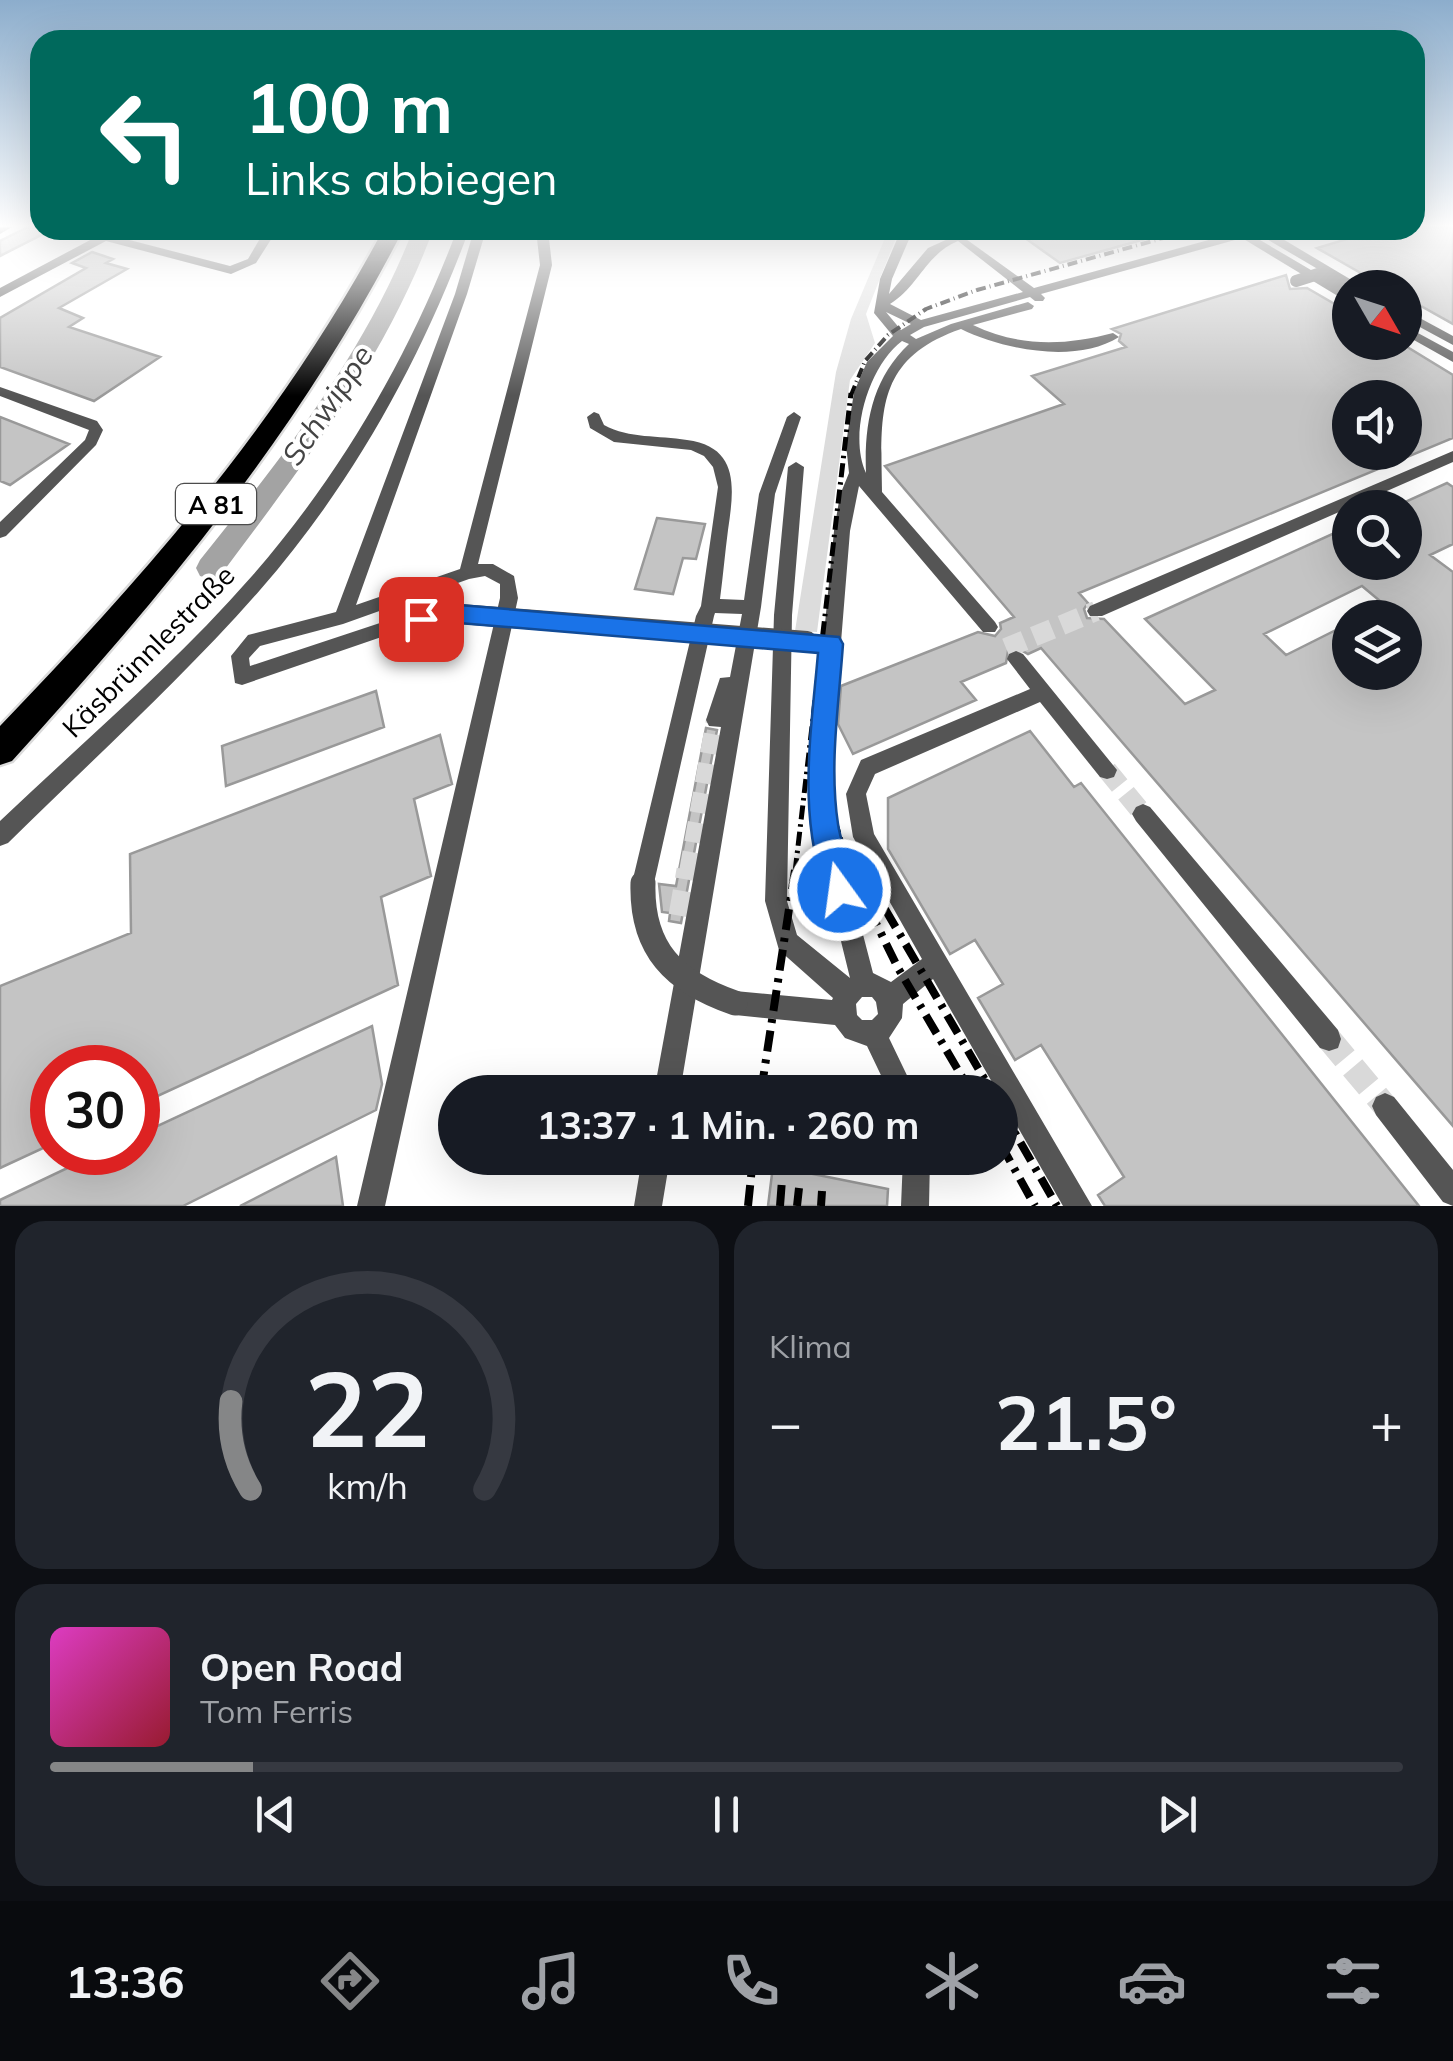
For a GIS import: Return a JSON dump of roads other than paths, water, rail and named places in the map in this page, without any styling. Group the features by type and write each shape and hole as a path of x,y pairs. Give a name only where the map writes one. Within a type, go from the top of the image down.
{"highway":[{"name":"A 81","path":"0,724 133,581 243,448 330,324 352,283"},
{"name":"A 81","path":"0,750 127,613 248,464 327,351 364,283"}],"street":[{"name":"Käsbrünnlestraße","path":"0,836 256,584 306,519 364,432 420,330 440,283"},
{"path":"343,617 464,283"},
{"path":"467,573 541,283"},
{"path":"885,283 880,314 899,336 917,344"},
{"path":"881,304 899,296 907,283"},
{"path":"1020,283 1038,297"},
{"path":"989,627 857,473 852,449 859,390 877,358 899,336 920,324 1085,283"},
{"path":"875,491 874,434 883,386 892,367 917,344 1038,297"},
{"path":"881,304 920,324"},
{"path":"1422,324 1453,341"},
{"path":"962,325 1012,346 1052,349 1113,337"},
{"path":"1422,332 1453,350"},
{"path":"1422,340 1453,358"},
{"path":"0,390 92,424 96,430 91,442 0,532"},
{"path":"670,1075 752,607 767,494 794,416"},
{"path":"594,417 597,428 619,442 695,444 713,452 725,469 710,606 643,883 643,920 660,955 711,996 734,1003 852,997 878,988 888,1000 887,1025 874,1034"},
{"path":"1096,612 1453,456"},
{"path":"796,467 782,615 776,901 787,942 852,997"},
{"path":"857,473 848,495 820,763 824,827 852,997 853,1028 874,1034 894,1075"},
{"path":"371,1206 509,598 508,581 487,569 467,573 343,617 254,640 240,656 242,677 395,625 447,613 807,642 831,644"},
{"path":"710,606 752,607"},
{"path":"716,720 730,674 742,657"},
{"path":"1016,660 1107,770"},
{"path":"1044,692 868,767 856,794 864,837 934,964 1078,1206"},
{"path":"1143,814 1329,1039"},
{"path":"888,1000 934,964"},
{"path":"1386,1106 1453,1192"},
{"path":"648,1206 653,1175"},
{"path":"915,1206 916,1175"}],"waterway":[{"name":"Schwippe","path":"210,568 331,407 402,283"}],"tunnel":[{"path":"1006,648 1096,611"},
{"path":"689,872 716,720"},
{"path":"1107,770 1143,814"},
{"path":"681,916 689,870"},
{"path":"1329,1039 1385,1106"}],"railway":[{"path":"851,395 865,361 888,335 926,309 1001,283"},
{"path":"795,872 851,393"},
{"path":"819,742 825,789 851,872"},
{"path":"764,1075 795,870"},
{"path":"850,870 898,968 961,1075"},
{"path":"885,909 982,1075"},
{"path":"1018,1138 1057,1206"},
{"path":"748,1206 751,1175"},
{"path":"1018,1175 1035,1206"},
{"path":"780,1206 782,1180"},
{"path":"797,1206 799,1188"},
{"path":"821,1206 822,1191"}]}
